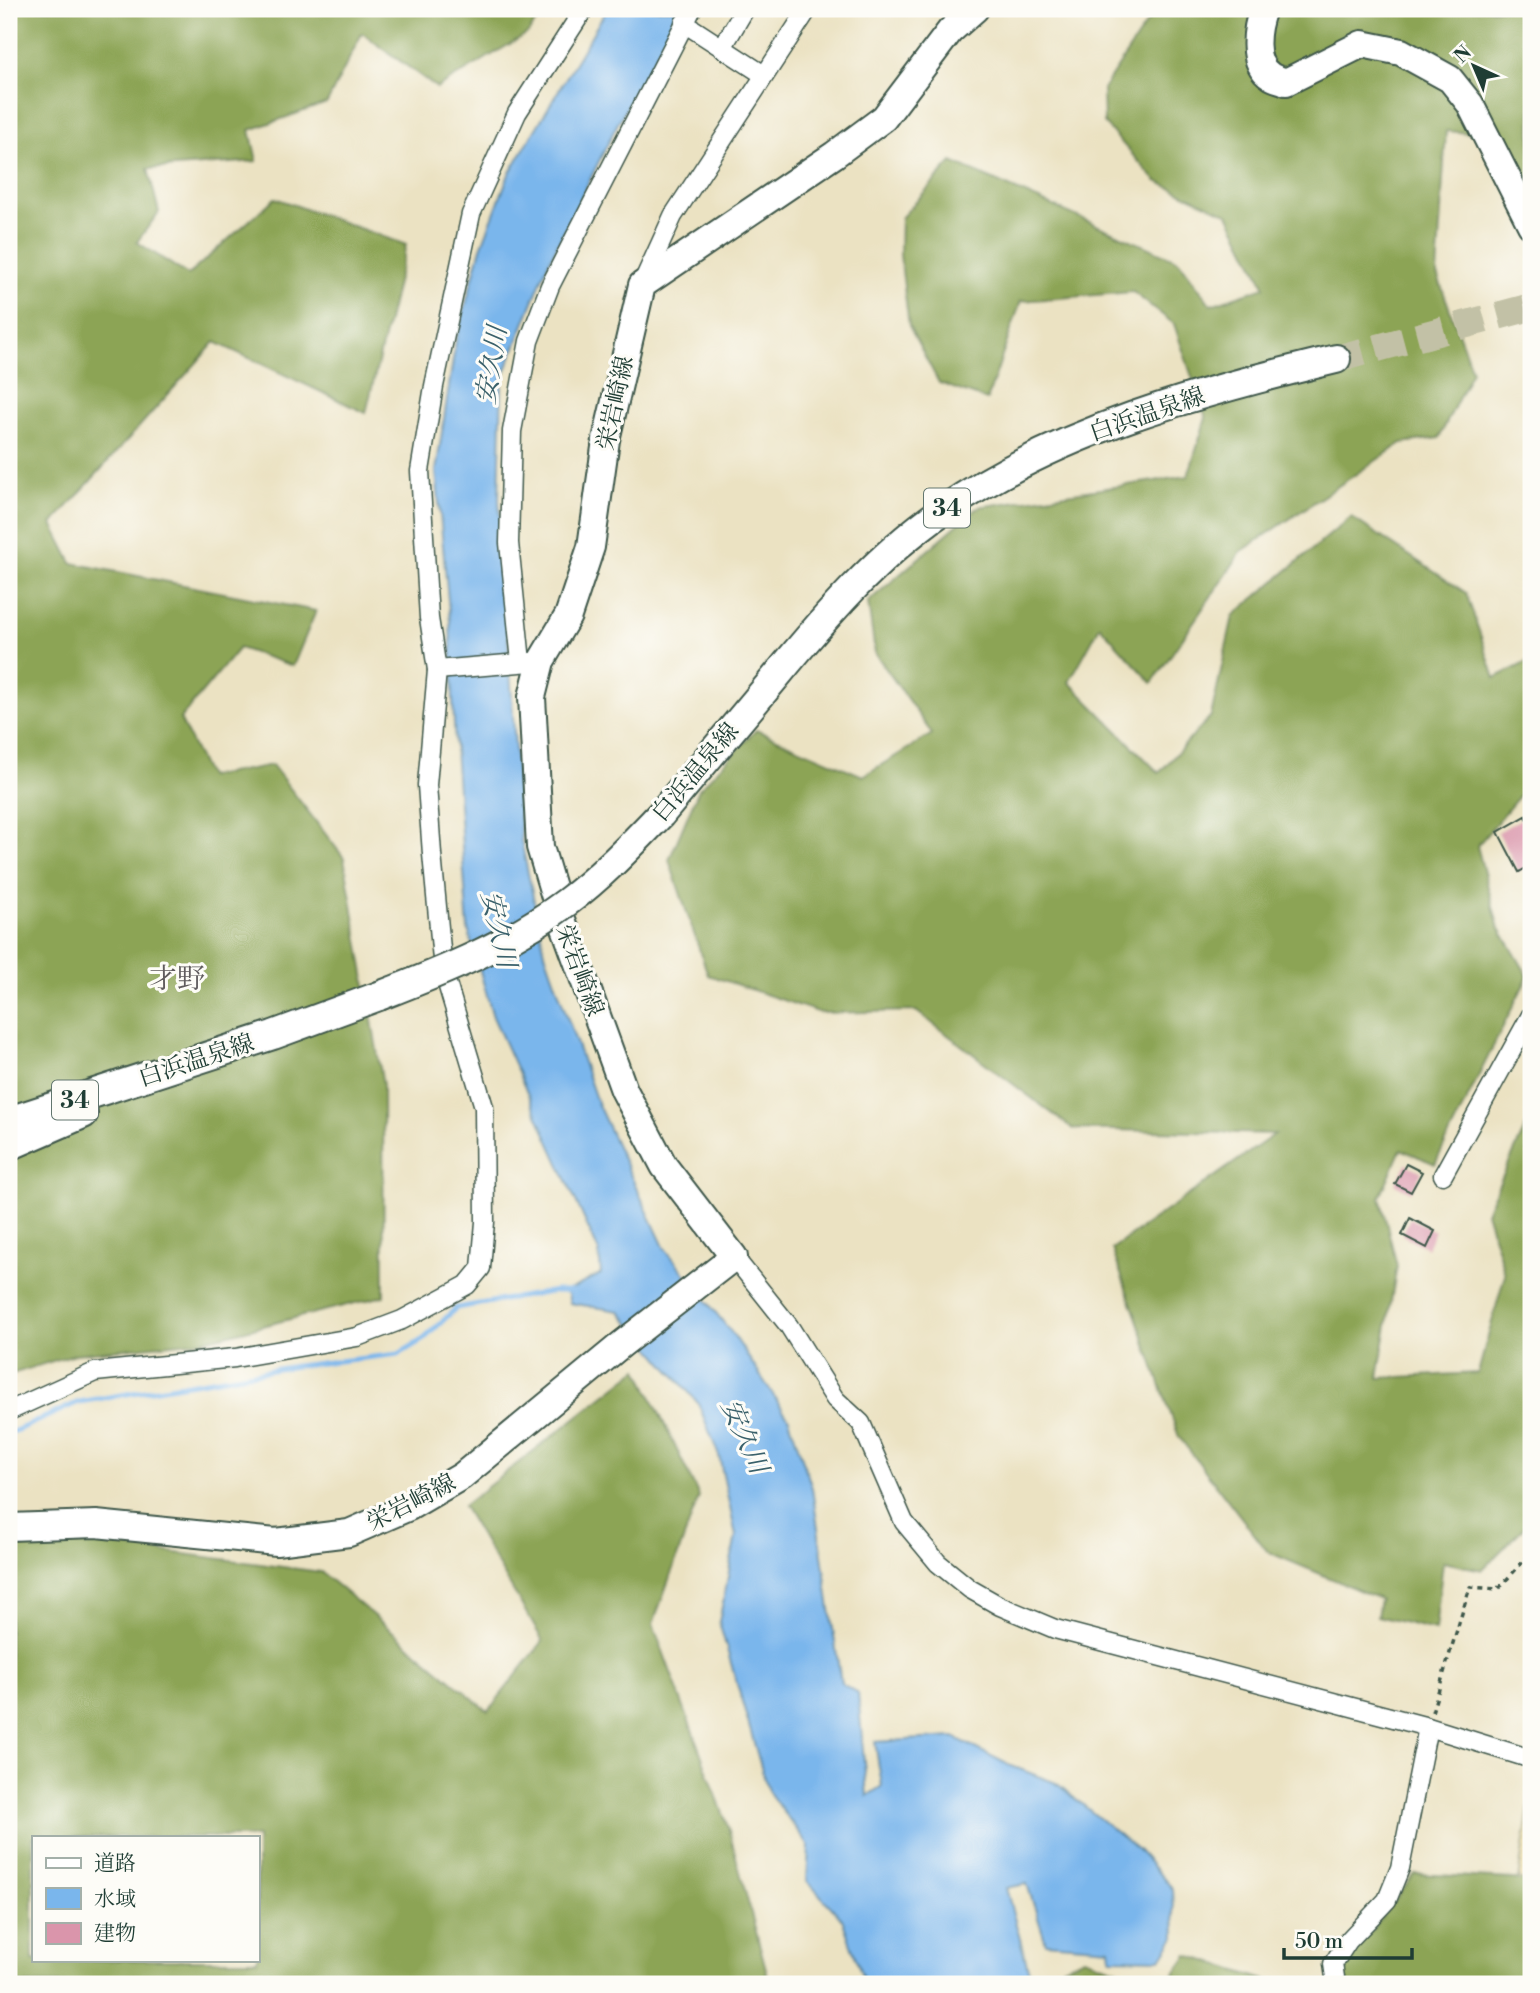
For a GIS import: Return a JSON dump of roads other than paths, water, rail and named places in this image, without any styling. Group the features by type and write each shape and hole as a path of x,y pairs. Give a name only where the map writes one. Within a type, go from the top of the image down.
{"main road":[{"path":"642,285 884,118 942,41 975,9"},
{"path":"1263,9 1256,48 1259,65 1271,76 1286,82 1362,44 1401,52 1450,79 1470,104 1531,225"},
{"name":"栄岩崎線","path":"9,1527 96,1524 276,1542 349,1533 408,1507 462,1476 622,1344 734,1257 664,1166 624,1090 559,914 540,847 531,662 568,616 591,547 606,440 642,285"},
{"name":"白浜温泉線","path":"9,1121 273,1035 379,996 458,963 538,921 596,879 661,814 832,610 904,540 941,511 1025,461 1121,421 1223,388 1336,359"},
{"path":"9,1146 273,1035"},
{"path":"9,1115 142,1078"}],"street":[{"path":"9,1411 95,1371 235,1358 357,1337 402,1320 467,1285 481,1268 485,1222 484,1107 443,970 427,785 441,669 429,618 420,471 434,386 471,214 517,113 584,9"},
{"path":"722,48 744,9"},
{"path":"642,285 673,216 808,9"},
{"path":"441,669 531,662 509,542 512,431 530,341 550,286 688,16 722,48 764,75"},
{"path":"1443,1175 1527,1022"},
{"path":"734,1257 789,1326 835,1399 861,1423 904,1522 938,1563 970,1589 1000,1606 1055,1629 1428,1727 1525,1757"},
{"path":"1336,1984 1333,1965 1348,1941 1387,1900 1400,1868 1428,1727"}],"water":[{"name":"安久川","path":"607,9 682,9 618,123 547,266 502,380 499,500 521,840 545,953 598,1105 664,1247 735,1337 789,1419 812,1488 841,1683 858,1693 867,1796 882,1786 875,1742 954,1737 1009,1765 1056,1783 1138,1850 1173,1889 1175,1937 1161,1959 1111,1958 1110,1948 1046,1943 1027,1884 1006,1888 1029,1972 1015,1984 865,1984 842,1919 807,1881 809,1846 768,1791 719,1622 736,1536 719,1456 698,1403 619,1311 570,1303 567,1291 601,1274 599,1252 493,1017 468,929 455,749 450,622 436,471 456,340 481,248 509,174"}],"waterway":[{"path":"9,1432 79,1402 296,1366 399,1354 424,1339 456,1308 556,1291 572,1291"}],"tunnel":[{"path":"1336,359 1531,307"}],"district":[{"name":"才野","path":"177,978"}]}
